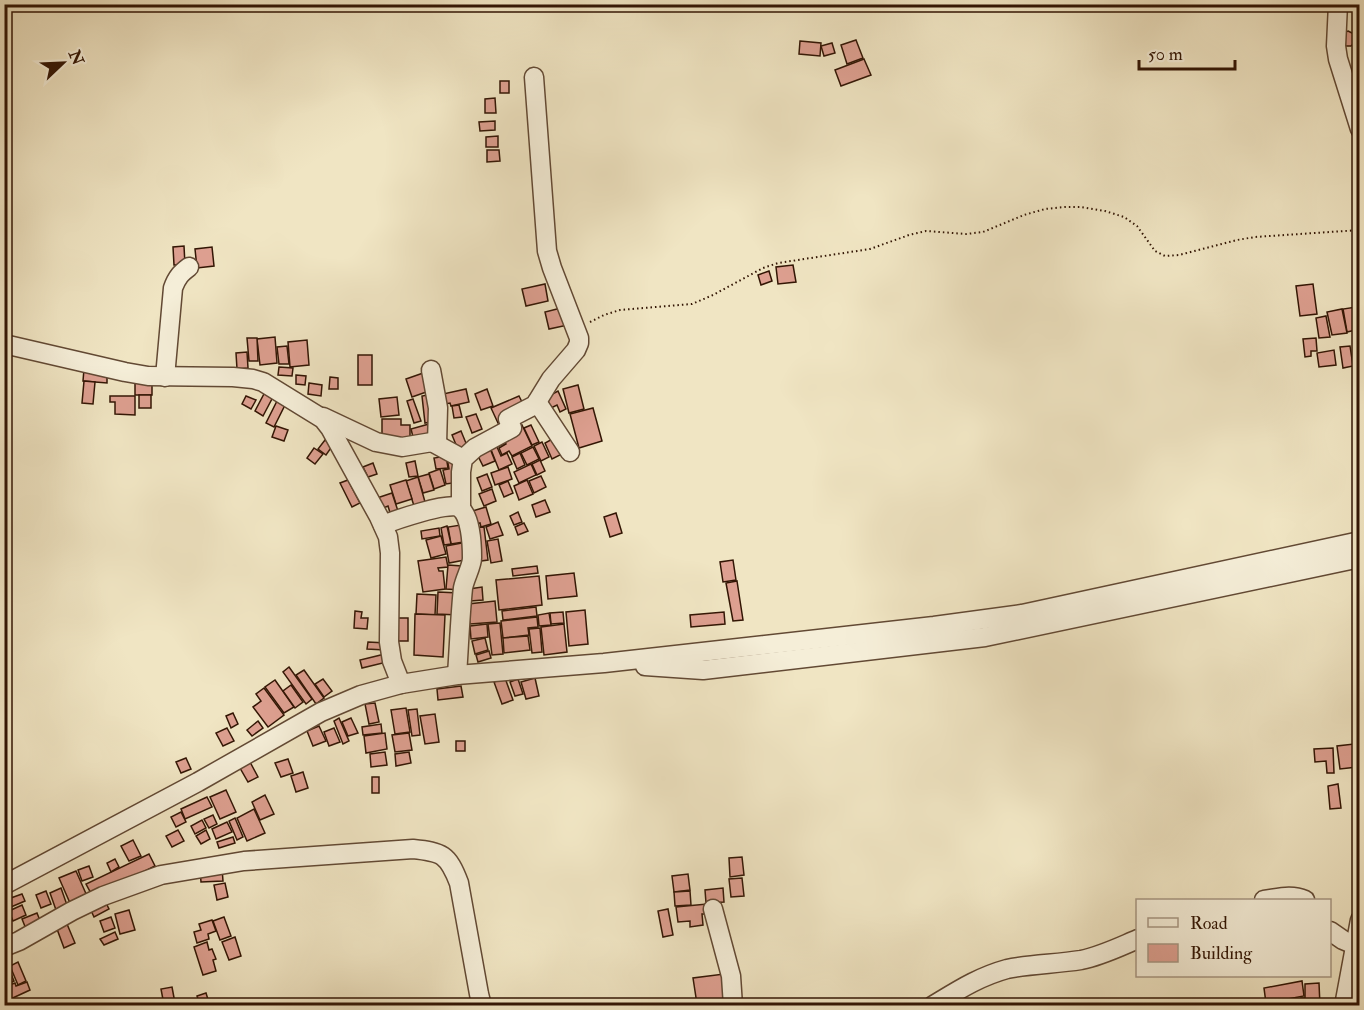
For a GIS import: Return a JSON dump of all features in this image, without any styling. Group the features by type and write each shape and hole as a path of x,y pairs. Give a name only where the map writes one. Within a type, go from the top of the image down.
{"street":[{"path":"1338,4 1336,46 1338,59 1359,129"},
{"path":"461,508 463,459 475,448 512,428 508,419 532,408 579,343 547,251 534,77"},
{"path":"165,377 173,288 180,274 189,267"},
{"path":"4,344 125,372 165,377 254,379 263,382 323,419 388,537 390,651 401,684"},
{"path":"431,370 438,408 437,444"},
{"path":"537,402 570,452"},
{"path":"314,413 376,442 402,447 428,442 437,444 463,459"},
{"path":"383,525 452,505 465,512 469,525 472,560 464,587 458,675"},
{"path":"4,885 198,782 321,712 361,695 401,684 458,675 604,663 1022,614 1359,549"},
{"path":"4,946 18,941 103,896 161,875 244,861 413,849 432,851 447,860 459,883 482,1005"},
{"path":"1270,899 1288,896 1303,899"},
{"path":"713,909 731,976 733,1005"},
{"path":"1344,1005 1359,920"},
{"path":"1331,932 1354,945"},
{"path":"932,1005 973,981 989,975 1024,966 1100,955 1136,939"}],"path":[{"path":"575,328 620,310 692,304 763,268 778,263 870,249 926,231 966,234 983,232 1045,209 1081,207 1124,217 1137,226 1155,251 1165,256 1179,255 1255,237 1359,230"}],"building":[{"path":"1348,31 1354,34 1356,41 1351,46 1344,46 1341,34"},
{"path":"856,40 863,58 847,64 841,45"},
{"path":"800,41 821,43 820,56 799,54"},
{"path":"832,43 835,53 824,56 821,46"},
{"path":"864,59 871,75 841,86 835,70"},
{"path":"500,81 509,81 509,93 500,93"},
{"path":"495,98 496,113 485,113 485,99"},
{"path":"495,121 495,130 480,131 479,122"},
{"path":"498,136 498,147 486,147 486,137"},
{"path":"487,150 499,150 500,161 487,162"},
{"path":"184,246 185,265 174,265 173,247"},
{"path":"212,247 214,266 197,268 195,249"},
{"path":"793,265 796,282 778,284 776,267"},
{"path":"769,271 772,281 761,285 758,275"},
{"path":"545,284 548,301 526,306 522,289"},
{"path":"1313,284 1317,314 1300,316 1296,286"},
{"path":"565,307 568,325 549,329 545,312"},
{"path":"1356,307 1360,329 1347,332 1343,309"},
{"path":"1342,309 1347,333 1332,335 1327,312"},
{"path":"1326,316 1330,337 1319,338 1316,318"},
{"path":"275,337 277,363 260,365 257,339"},
{"path":"247,338 257,338 258,361 249,361"},
{"path":"1316,338 1317,351 1311,351 1311,356 1305,357 1303,339"},
{"path":"307,340 309,365 290,367 288,342"},
{"path":"287,346 289,364 279,364 277,347"},
{"path":"1350,346 1353,366 1343,368 1340,347"},
{"path":"1334,350 1336,365 1319,367 1317,353"},
{"path":"247,352 248,368 237,369 236,353"},
{"path":"358,355 372,355 372,385 358,385"},
{"path":"279,367 293,368 292,376 278,375"},
{"path":"84,369 107,370 107,383 83,381"},
{"path":"426,372 432,390 412,397 406,379"},
{"path":"296,375 306,376 305,385 296,384"},
{"path":"330,377 338,378 338,389 329,389"},
{"path":"135,380 152,380 152,395 135,395"},
{"path":"84,381 95,382 93,404 82,403"},
{"path":"309,383 322,385 321,396 308,394"},
{"path":"578,385 584,409 569,413 563,389"},
{"path":"466,389 469,402 451,406 450,403 445,404 443,394"},
{"path":"487,389 493,406 481,410 475,394"},
{"path":"266,390 274,395 263,416 255,411"},
{"path":"558,391 566,409 560,412 557,405 549,409 545,398"},
{"path":"433,394 436,421 425,423 422,396"},
{"path":"139,395 151,395 151,408 139,408"},
{"path":"110,396 135,396 135,415 115,414 115,402 110,402"},
{"path":"246,396 256,400 251,409 242,404"},
{"path":"519,396 526,410 498,423 491,408"},
{"path":"279,397 287,401 274,427 266,423"},
{"path":"397,397 399,415 381,417 379,399"},
{"path":"413,399 421,421 414,423 407,401"},
{"path":"459,405 462,417 454,418 452,406"},
{"path":"593,408 602,441 579,448 570,414"},
{"path":"476,414 482,429 472,433 466,417"},
{"path":"382,419 401,419 401,425 410,425 410,441 382,440"},
{"path":"429,424 433,440 415,445 411,429"},
{"path":"522,425 532,446 512,456 509,451 502,455 499,448 506,444 501,434"},
{"path":"531,425 539,442 532,445 524,428"},
{"path":"276,426 288,430 284,441 272,437"},
{"path":"461,431 468,448 459,452 452,435"},
{"path":"501,437 504,444 497,447 501,456 507,453 512,464 499,470 488,442"},
{"path":"556,437 564,453 552,459 545,443"},
{"path":"325,440 333,445 326,455 318,449"},
{"path":"542,442 549,457 541,461 534,446"},
{"path":"489,446 495,461 483,466 476,452"},
{"path":"533,447 539,459 527,465 521,453"},
{"path":"314,448 323,454 315,464 307,458"},
{"path":"520,453 525,465 517,469 512,457"},
{"path":"446,456 448,468 436,469 434,458"},
{"path":"456,457 459,482 446,484 443,470 449,469 447,458"},
{"path":"540,460 545,471 537,475 532,464"},
{"path":"415,461 418,476 409,477 406,463"},
{"path":"373,463 377,474 368,477 363,467"},
{"path":"531,464 536,475 519,483 514,472"},
{"path":"508,467 512,479 495,485 491,473"},
{"path":"440,469 445,485 434,489 429,473"},
{"path":"429,474 434,490 423,493 418,477"},
{"path":"487,474 492,487 482,491 477,478"},
{"path":"541,476 546,487 534,493 529,481"},
{"path":"418,477 427,509 416,512 406,481"},
{"path":"348,480 360,503 352,507 340,483"},
{"path":"406,480 412,499 396,504 390,485"},
{"path":"527,480 533,494 519,500 514,486"},
{"path":"508,481 513,493 504,497 499,485"},
{"path":"492,489 496,501 484,506 479,494"},
{"path":"392,493 399,514 391,516 388,506 381,509 377,498"},
{"path":"545,500 550,512 536,517 532,505"},
{"path":"486,507 491,524 481,527 480,523 472,525 469,512"},
{"path":"518,512 522,522 514,525 510,516"},
{"path":"616,513 622,533 610,537 604,517"},
{"path":"498,522 503,535 490,539 486,527"},
{"path":"524,523 528,531 518,535 515,527"},
{"path":"467,524 470,541 451,544 448,527"},
{"path":"447,526 451,544 444,545 441,528"},
{"path":"484,527 488,560 474,562 470,528"},
{"path":"439,528 440,536 422,539 421,531"},
{"path":"441,536 446,554 431,558 426,540"},
{"path":"498,539 502,561 491,563 487,541"},
{"path":"467,542 470,559 449,563 446,546"},
{"path":"446,557 448,567 438,568 439,571 443,571 445,589 423,592 418,561"},
{"path":"733,560 736,580 723,582 720,562"},
{"path":"448,565 462,566 461,590 446,589"},
{"path":"537,566 538,573 513,576 512,569"},
{"path":"574,573 577,596 548,599 546,576"},
{"path":"539,576 542,605 499,610 496,580"},
{"path":"737,581 743,620 733,621 726,583"},
{"path":"482,587 483,600 470,601 469,589"},
{"path":"438,592 459,593 458,615 437,614"},
{"path":"417,594 436,595 435,615 416,614"},
{"path":"495,601 497,622 470,624 468,604"},
{"path":"536,607 537,616 503,620 502,611"},
{"path":"585,610 588,644 569,646 566,612"},
{"path":"355,611 362,612 361,618 368,618 367,629 354,628"},
{"path":"563,612 564,623 551,624 550,613"},
{"path":"724,612 725,624 691,627 690,615"},
{"path":"549,613 551,625 539,626 538,615"},
{"path":"415,614 445,615 443,657 414,655"},
{"path":"537,617 538,627 528,628 529,635 503,638 501,621"},
{"path":"391,618 408,618 408,641 391,641"},
{"path":"500,623 503,654 492,655 488,624"},
{"path":"487,624 488,637 471,639 470,626"},
{"path":"564,624 567,652 544,655 541,627"},
{"path":"540,628 542,652 532,653 529,629"},
{"path":"528,636 530,650 504,653 503,638"},
{"path":"485,638 488,650 475,654 472,641"},
{"path":"368,642 386,643 385,650 367,649"},
{"path":"489,651 491,658 478,662 476,655"},
{"path":"385,654 387,662 362,668 360,660"},
{"path":"289,667 312,699 306,704 283,672"},
{"path":"304,670 324,698 316,704 296,675"},
{"path":"505,678 513,700 502,704 494,682"},
{"path":"535,678 539,696 526,699 521,682"},
{"path":"323,679 332,691 324,697 315,684"},
{"path":"518,679 523,694 515,696 510,682"},
{"path":"275,680 294,707 284,713 265,687"},
{"path":"291,685 303,702 295,708 283,691"},
{"path":"461,686 463,697 438,700 437,689"},
{"path":"264,688 284,715 268,727 253,707 261,701 256,694"},
{"path":"375,703 379,722 369,724 365,704"},
{"path":"406,708 410,732 395,734 391,710"},
{"path":"417,709 420,735 412,736 408,710"},
{"path":"233,713 238,724 231,728 226,716"},
{"path":"435,714 439,742 425,744 420,716"},
{"path":"339,718 349,741 343,744 334,721"},
{"path":"351,718 358,733 348,736 342,722"},
{"path":"258,721 263,728 252,736 247,730"},
{"path":"381,724 382,733 363,735 362,727"},
{"path":"319,726 326,741 313,746 307,731"},
{"path":"227,728 234,741 223,746 216,733"},
{"path":"334,728 340,742 329,746 324,732"},
{"path":"385,733 387,749 366,753 364,736"},
{"path":"409,733 412,750 395,752 392,735"},
{"path":"456,741 465,741 465,751 456,751"},
{"path":"1354,744 1357,767 1340,769 1337,746"},
{"path":"1333,748 1334,773 1327,773 1326,761 1315,762 1314,749"},
{"path":"385,752 387,765 371,767 370,754"},
{"path":"409,752 411,763 396,766 395,754"},
{"path":"186,758 191,769 181,773 176,762"},
{"path":"288,759 293,773 281,777 275,763"},
{"path":"250,762 258,777 248,782 240,768"},
{"path":"303,772 308,788 296,792 291,776"},
{"path":"372,777 379,777 379,793 372,793"},
{"path":"1338,784 1341,808 1330,809 1328,786"},
{"path":"226,790 236,812 220,819 210,797"},
{"path":"265,795 274,814 260,820 252,802"},
{"path":"207,797 212,807 185,819 181,809"},
{"path":"254,809 265,833 247,841 237,818"},
{"path":"181,812 186,822 176,827 171,817"},
{"path":"213,815 217,824 209,828 204,819"},
{"path":"235,818 243,837 237,840 229,821"},
{"path":"202,820 206,828 195,834 191,826"},
{"path":"227,822 232,832 216,839 212,829"},
{"path":"178,830 184,841 172,847 166,836"},
{"path":"206,830 210,839 201,844 196,836"},
{"path":"233,837 235,843 219,848 217,842"},
{"path":"133,840 141,856 129,861 121,846"},
{"path":"149,854 155,866 93,897 86,884"},
{"path":"742,857 744,875 730,877 729,858"},
{"path":"115,859 119,867 111,872 107,863"},
{"path":"89,866 93,877 82,881 78,870"},
{"path":"222,868 223,881 201,882 200,869"},
{"path":"76,871 87,896 70,903 59,878"},
{"path":"688,874 690,890 674,892 672,876"},
{"path":"742,878 744,896 731,897 729,879"},
{"path":"225,883 228,897 217,900 214,885"},
{"path":"61,888 67,905 56,910 50,893"},
{"path":"723,888 724,902 706,903 705,890"},
{"path":"46,891 51,904 41,908 36,895"},
{"path":"690,891 691,905 675,906 674,892"},
{"path":"22,894 25,901 11,907 8,899"},
{"path":"104,899 109,909 94,917 89,906"},
{"path":"707,904 708,914 702,914 703,925 690,927 690,921 678,922 676,907"},
{"path":"22,905 26,915 13,921 9,911"},
{"path":"668,909 673,935 663,937 658,911"},
{"path":"129,910 135,930 120,934 115,914"},
{"path":"37,913 41,923 26,929 22,919"},
{"path":"111,917 115,928 104,932 100,921"},
{"path":"224,917 231,936 220,940 213,921"},
{"path":"212,920 216,931 208,934 209,939 197,943 194,932 201,930 199,924"},
{"path":"67,924 75,943 64,948 57,929"},
{"path":"115,932 118,939 104,945 100,939"},
{"path":"235,937 241,956 229,960 222,942"},
{"path":"207,942 209,950 212,949 216,959 213,960 216,971 203,975 194,947"},
{"path":"18,962 26,981 18,985 10,966"},
{"path":"7,964 14,981 7,984 4,979 4,965"},
{"path":"724,974 728,999 717,1000 718,1004 709,1006 708,1002 697,1004 693,978"},
{"path":"1302,981 1304,996 1266,1003 1264,988"},
{"path":"27,982 30,990 4,1002 4,987"},
{"path":"1319,983 1320,1006 1301,1005 1301,998 1305,998 1305,984"},
{"path":"172,987 175,1003 164,1005 161,989"},
{"path":"206,993 210,1006 200,1006 197,996"}]}
